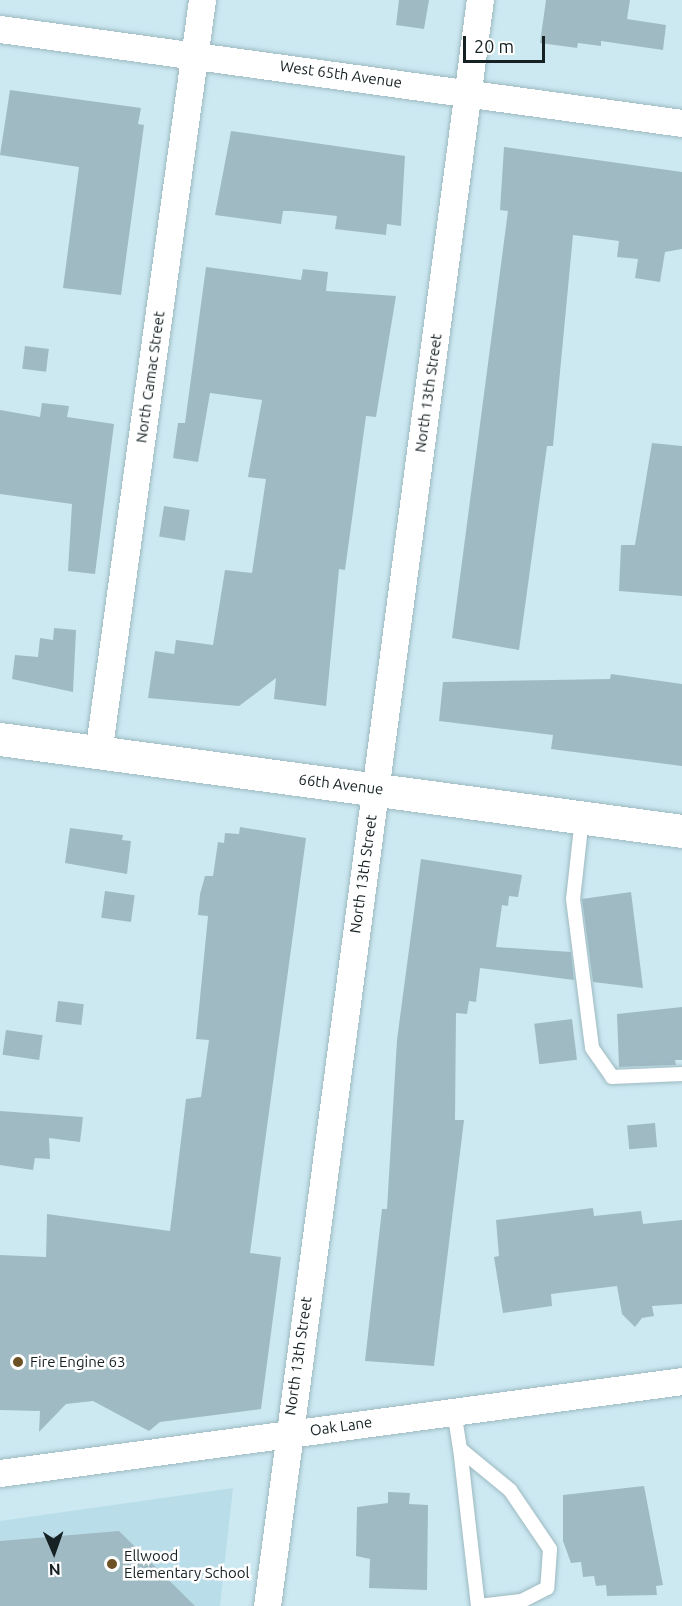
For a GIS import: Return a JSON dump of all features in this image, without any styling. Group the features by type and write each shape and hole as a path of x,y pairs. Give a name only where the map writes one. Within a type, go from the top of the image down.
{"street":[{"name":"North Camac Street","path":"98,753 202,0"},
{"name":"North 13th Street","path":"267,1606 480,0"},
{"name":"West 65th Avenue","path":"0,29 195,54 682,123"},
{"name":"66th Avenue","path":"0,739 682,831"},
{"name":"Oak Lane","path":"0,1473 682,1381"}],"lane":[{"path":"582,817 573,899 592,1048 612,1077 682,1074"},
{"path":"454,1411 478,1605 521,1601 547,1588 550,1549 510,1490 460,1449"}],"shaded area":[{"name":"Ellwood Elementary School","path":"233,1488 220,1606 0,1606 0,1521"}],"building":[{"path":"399,0 429,0 424,29 396,25"},
{"path":"546,0 630,0 627,19 666,25 663,50 601,41 601,46 578,43 577,48 540,43"},
{"path":"10,90 141,108 138,124 144,125 121,295 63,288 79,167 0,155"},
{"path":"231,131 405,156 401,226 387,224 386,235 335,229 337,216 283,211 281,224 215,215"},
{"path":"504,147 682,172 682,249 665,252 660,282 635,278 638,259 617,257 619,241 573,235 553,446 547,446 519,650 452,638 508,211 500,210"},
{"path":"206,267 301,280 303,269 328,272 326,291 396,296 376,417 366,416 345,570 339,569 326,706 274,699 276,678 239,706 148,698 155,651 174,654 176,640 213,645 225,570 252,573 266,479 248,477 262,400 210,393 198,462 173,458 178,423 185,423"},
{"path":"25,346 49,349 46,372 22,369"},
{"path":"42,403 69,406 67,417 114,424 95,574 68,571 72,504 0,494 0,410 40,417"},
{"path":"652,443 682,446 682,596 619,591 621,545 635,545"},
{"path":"164,506 190,510 185,541 159,537"},
{"path":"54,628 76,630 73,692 12,679 15,655 38,657 40,638 53,640"},
{"path":"611,674 682,684 682,766 551,749 553,735 439,721 443,682 610,679"},
{"path":"240,827 306,838 250,1253 281,1257 261,1409 160,1422 149,1431 93,1401 66,1404 39,1432 40,1411 0,1410 0,1255 46,1257 47,1214 170,1231 186,1099 201,1097 209,1040 196,1039 208,916 198,915 200,894 205,876 213,876 218,842 224,843 225,833 239,834"},
{"path":"70,828 123,835 122,840 131,841 127,874 65,863"},
{"path":"421,859 522,875 518,897 509,896 508,906 502,905 496,947 571,952 574,980 480,968 476,1002 469,1001 467,1014 456,1013 455,1120 464,1120 434,1366 365,1361 382,1209 387,1209 397,1040"},
{"path":"105,891 135,895 131,922 101,918"},
{"path":"631,892 643,988 593,982 582,899"},
{"path":"58,1001 84,1004 81,1025 55,1022"},
{"path":"682,1007 682,1060 675,1060 676,1065 619,1067 617,1014"},
{"path":"572,1019 577,1060 539,1064 534,1024"},
{"path":"6,1030 43,1035 39,1060 3,1055"},
{"path":"0,1111 83,1117 80,1142 49,1138 50,1159 35,1158 33,1170 0,1165"},
{"path":"655,1123 657,1147 629,1149 627,1125"},
{"path":"593,1208 594,1216 641,1211 643,1224 682,1220 682,1304 652,1306 654,1316 642,1318 635,1327 622,1314 617,1286 551,1294 552,1306 503,1313 494,1257 499,1256 496,1220"},
{"path":"644,1486 663,1585 656,1586 657,1595 607,1596 606,1585 596,1586 594,1576 583,1577 581,1562 571,1563 563,1541 563,1495"},
{"path":"388,1492 410,1493 409,1504 428,1505 427,1590 369,1588 370,1559 356,1556 357,1507 388,1503"},
{"path":"119,1531 195,1606 0,1606 0,1541"}],"place":[{"name":"Fire Engine 63","path":"18,1362"},
{"name":"Ellwood Elementary School","path":"112,1564"}]}
